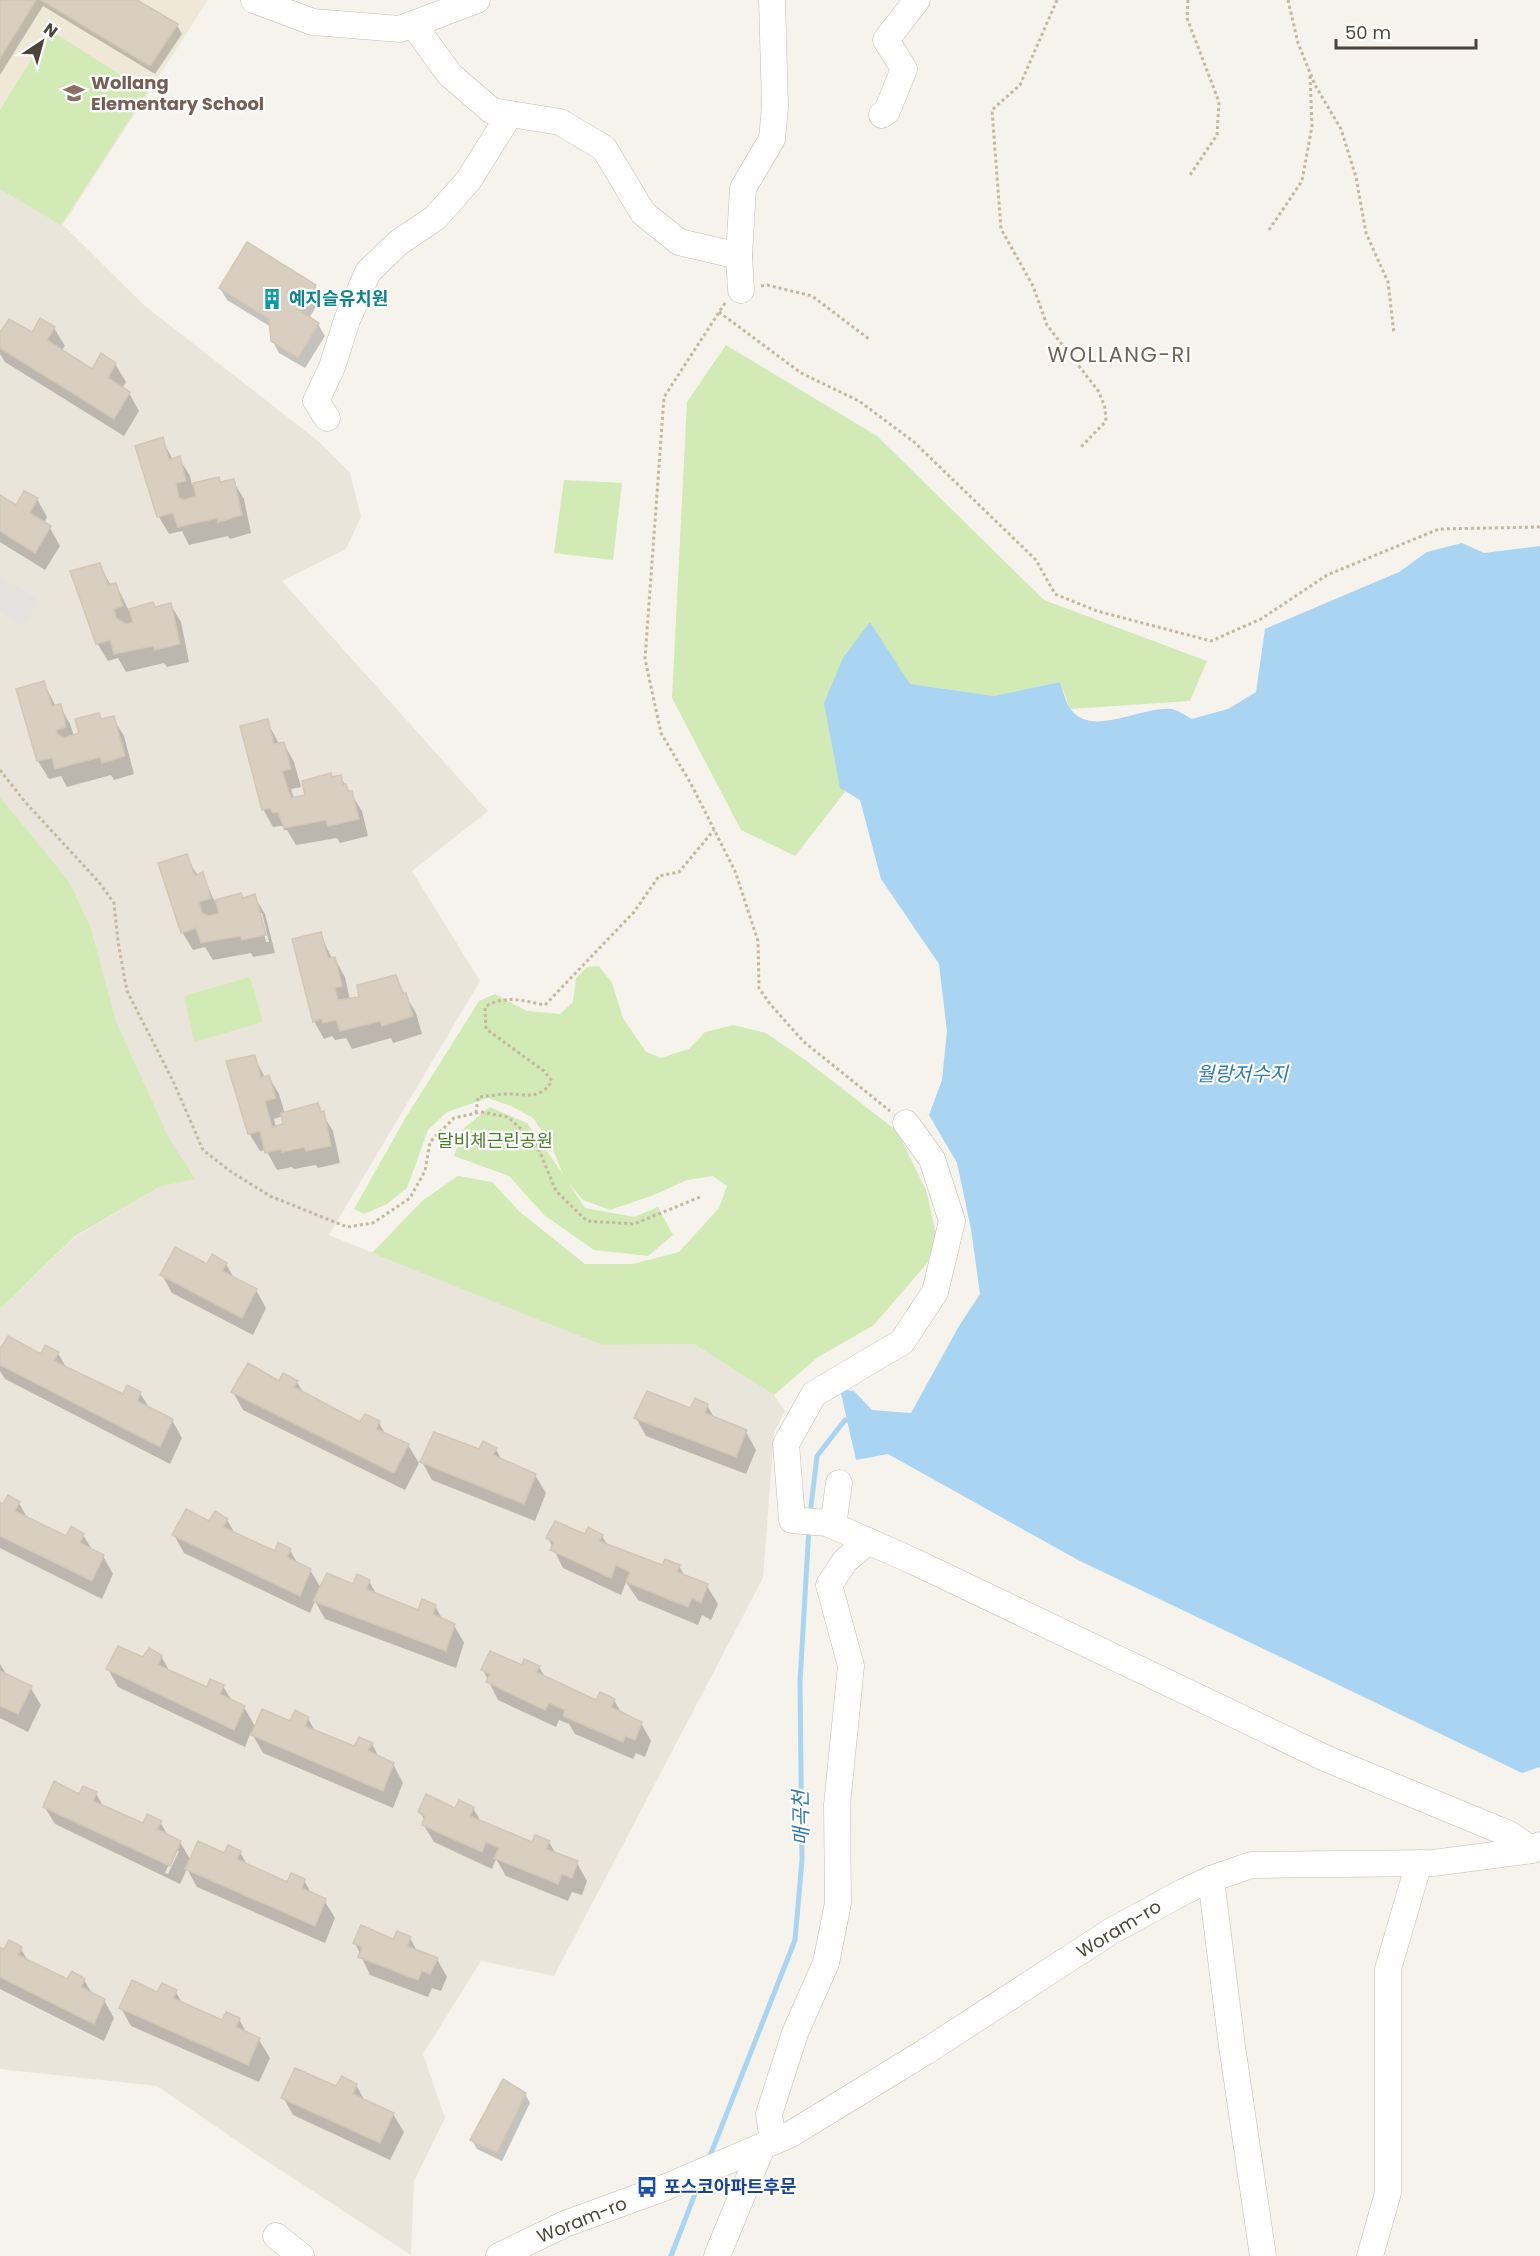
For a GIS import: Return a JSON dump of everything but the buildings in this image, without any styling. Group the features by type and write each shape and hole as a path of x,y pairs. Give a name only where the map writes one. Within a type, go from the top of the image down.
{"street":[{"path":"254,0 313,22 400,29 477,0"},
{"path":"741,290 739,256 743,188 772,139 775,106 772,0"},
{"path":"882,115 887,111 904,69 886,40 917,0"},
{"path":"413,24 450,75 492,111 560,122 604,148 643,213 679,242 739,256"},
{"path":"327,418 316,401 332,367 347,320 368,272 398,243 435,218 468,181 510,114"},
{"path":"906,1123 932,1159 952,1221 935,1292 902,1342 814,1394 786,1444 792,1520 828,1524 868,1541 1324,1758 1509,1834 1536,1848"},
{"path":"828,1524 839,1484"},
{"path":"717,2256 760,2148 795,2033 826,1963 838,1903 837,1806 851,1666 829,1585 844,1561 868,1541"},
{"name":"Woram-ro","path":"499,2256 565,2224 666,2187 791,2134 925,2052 1110,1932 1174,1896 1211,1879 1251,1865 1454,1862 1536,1848"},
{"path":"1370,2256 1388,2193 1388,1969 1419,1863"},
{"path":"1211,1879 1232,2046 1263,2256"},
{"path":"276,2236 301,2256"}],"path":[{"path":"1057,0 1020,85 992,110 1001,229 1034,286 1047,325 1099,392 1105,408 1106,421 1080,448"},
{"path":"1188,0 1187,18 1219,102 1217,135 1190,175"},
{"path":"1287,0 1298,43 1315,85 1341,129 1356,177 1366,233 1388,282 1394,334"},
{"path":"1269,230 1302,181 1312,126 1310,71"},
{"path":"869,339 812,296 767,285 733,291 664,397 645,659 661,733 691,784 735,871 758,942 759,988 804,1042 906,1123"},
{"path":"719,312 801,373 859,401 914,442 1036,560 1055,594 1097,611 1211,641 1261,619 1326,575 1439,529 1540,527"},
{"path":"0,770 26,803 98,881 114,903 117,942 127,991 173,1081 203,1150 230,1171 270,1196 346,1227 373,1223 410,1197 425,1172 430,1142 454,1118 481,1112 508,1117 536,1143 556,1191 587,1221 633,1224 700,1197"},
{"path":"476,1113 478,1097 504,1094 534,1096 545,1090 552,1081 544,1071 486,1029 485,1007 494,1001 508,998 545,1005 634,912 659,876 679,872 714,830"}],"shaded area":[{"name":"Wollang Elementary School","path":"0,0 208,0 63,225 0,185"},
{"path":"0,185 63,225 145,306 317,440 350,473 361,517 346,549 282,581 488,811 412,871 480,981 329,1235 602,1345 694,1344 774,1395 785,1411 774,1433 763,1578 554,1976 481,1961 423,2054 445,2118 414,2181 411,2255 157,2086 0,2069 0,1309 74,1238 159,1187 194,1179 169,1138 116,1021 91,928 69,881 0,797"},
{"path":"0,577 38,599 24,626 0,612"}],"green space":[{"path":"50,30 147,92 61,225 0,189 0,110"},
{"path":"726,345 877,436 1044,600 1207,661 1190,701 1070,709 1060,682 994,696 909,684 870,622 826,698 845,792 795,856 741,830 672,698 687,402"},
{"path":"564,480 622,483 613,560 554,553"},
{"path":"0,797 69,881 91,928 116,1021 169,1138 195,1179 159,1187 74,1237 0,1309"},
{"name":"달비체근린공원","path":"599,966 612,983 623,1018 646,1052 661,1058 689,1049 705,1032 733,1025 766,1033 808,1062 897,1131 926,1190 936,1234 928,1262 874,1325 818,1357 774,1395 694,1344 602,1345 372,1253 423,1200 458,1176 492,1182 520,1212 585,1264 633,1264 679,1252 719,1208 727,1186 713,1176 687,1180 654,1195 610,1210 583,1200 568,1182 585,1208 634,1217 658,1207 673,1235 648,1256 594,1250 544,1215 509,1176 454,1156 464,1128 490,1107 527,1123 563,1174 551,1145 533,1118 511,1106 488,1098 447,1112 428,1130 407,1188 387,1204 364,1214 354,1209 406,1117 479,1001 495,994 527,1011 560,1014 573,1002 576,978 587,967"},
{"path":"250,977 263,1022 194,1042 184,996"}],"water":[{"name":"월랑저수지","path":"1462,543 1484,553 1540,546 1540,1767 1522,1773 1078,1560 888,1454 856,1460 840,1389 854,1391 872,1410 911,1413 959,1326 980,1294 971,1229 957,1163 929,1115 942,1080 947,1031 939,964 881,879 860,800 840,788 824,703 843,658 870,622 910,684 994,696 1060,682 1070,708 1079,717 1090,721 1117,719 1159,709 1171,709 1192,719 1228,709 1256,692 1265,629 1399,572 1427,552"}],"waterway":[{"name":"매곡천","path":"810,1515 817,1456 845,1420 854,1420"},
{"name":"매곡천","path":"708,2161 795,1940 802,1860 800,1682 809,1527"},
{"name":"매곡천","path":"671,2256 700,2181"}],"place":[{"name":"Wollang Elementary School","path":"74,93"},
{"name":"예지슬유치원","path":"272,299"},
{"name":"포스코아파트후문","path":"647,2187"}],"district":[{"name":"WOLLANG-RI","path":"1120,355"}]}
